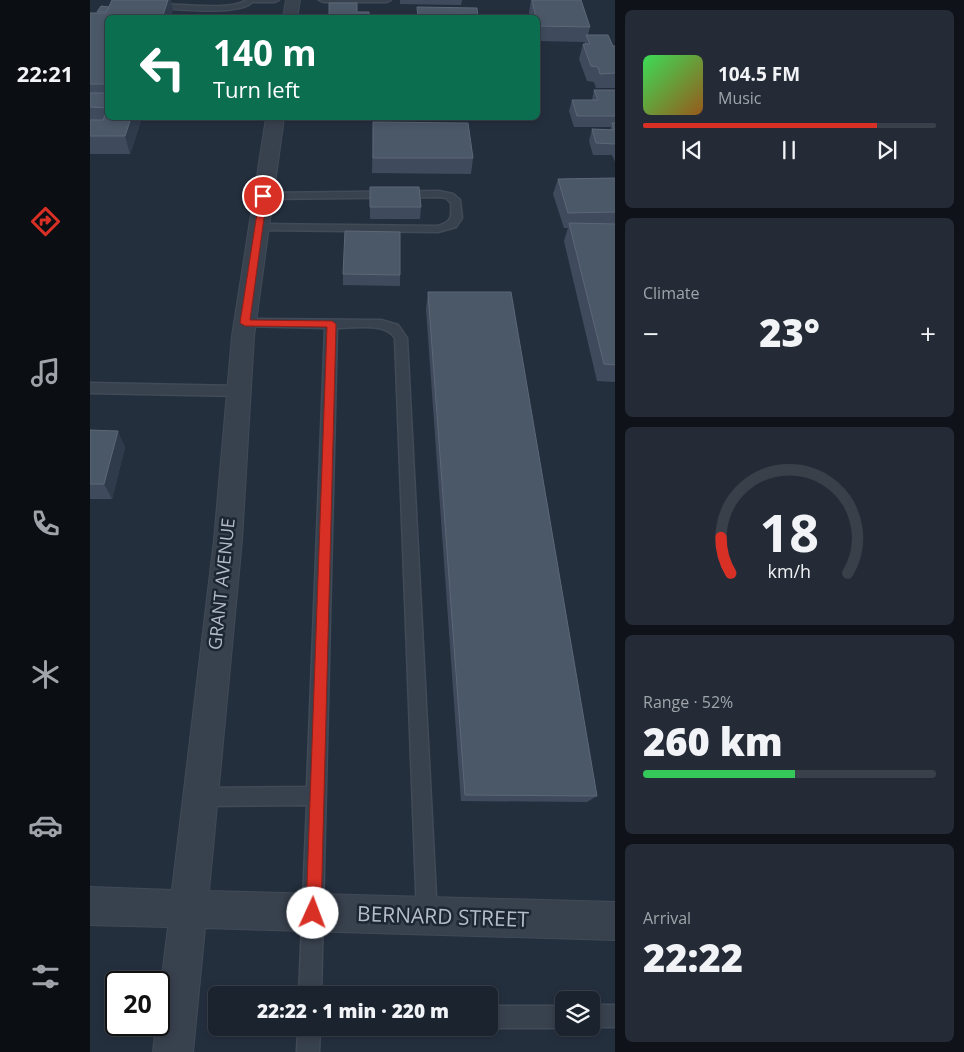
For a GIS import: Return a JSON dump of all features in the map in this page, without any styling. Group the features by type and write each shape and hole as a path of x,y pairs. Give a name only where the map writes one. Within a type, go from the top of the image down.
{"street":[{"path":"290,15 293,0"},
{"name":"GRANT AVENUE","path":"173,1052 228,540 245,323 275,120"},
{"name":"BERNARD STREET","path":"90,906 615,921"}],"lane":[{"path":"158,6 232,8 247,4 250,0 275,0"},
{"path":"323,0 386,0"},
{"path":"258,227 438,229 452,225 457,218 456,202 449,196 263,196"},
{"path":"245,323 386,325 399,332 401,338 427,916"},
{"path":"310,986 332,324"},
{"path":"90,388 239,391"},
{"path":"200,797 317,796"},
{"path":"498,1017 555,1016"},
{"path":"600,1016 615,1016"},
{"path":"308,1052 309,1036"}],"building":[{"path":"112,0 168,0 163,15 105,15 105,84 90,84 90,13 106,13"},
{"path":"532,0 581,0 590,27 540,26 540,15 535,15"},
{"path":"329,3 357,3 357,12 369,12 369,15 329,15"},
{"path":"101,6 109,7 106,12 97,12"},
{"path":"417,7 477,8 478,15 418,15"},
{"path":"586,35 608,35 613,46 615,46 615,73 600,74 598,67 591,66 583,44 590,44"},
{"path":"594,90 615,90 615,116 577,116 572,100 598,100"},
{"path":"90,93 105,93 105,108 90,107"},
{"path":"105,115 105,120 130,120 125,136 90,136 90,120 103,120"},
{"path":"373,122 468,123 473,158 373,158"},
{"path":"612,123 615,123 615,144 596,143 592,129 614,130"},
{"path":"615,178 615,212 568,213 558,179"},
{"path":"370,187 419,187 421,207 370,207"},
{"path":"569,223 615,224 615,365 604,364"},
{"path":"345,231 400,232 400,275 343,274"},
{"path":"428,292 511,292 597,796 465,795"},
{"path":"90,430 118,431 104,484 90,484"}],"route":[{"path":"263,196 245,323 332,324 313,913"}]}
